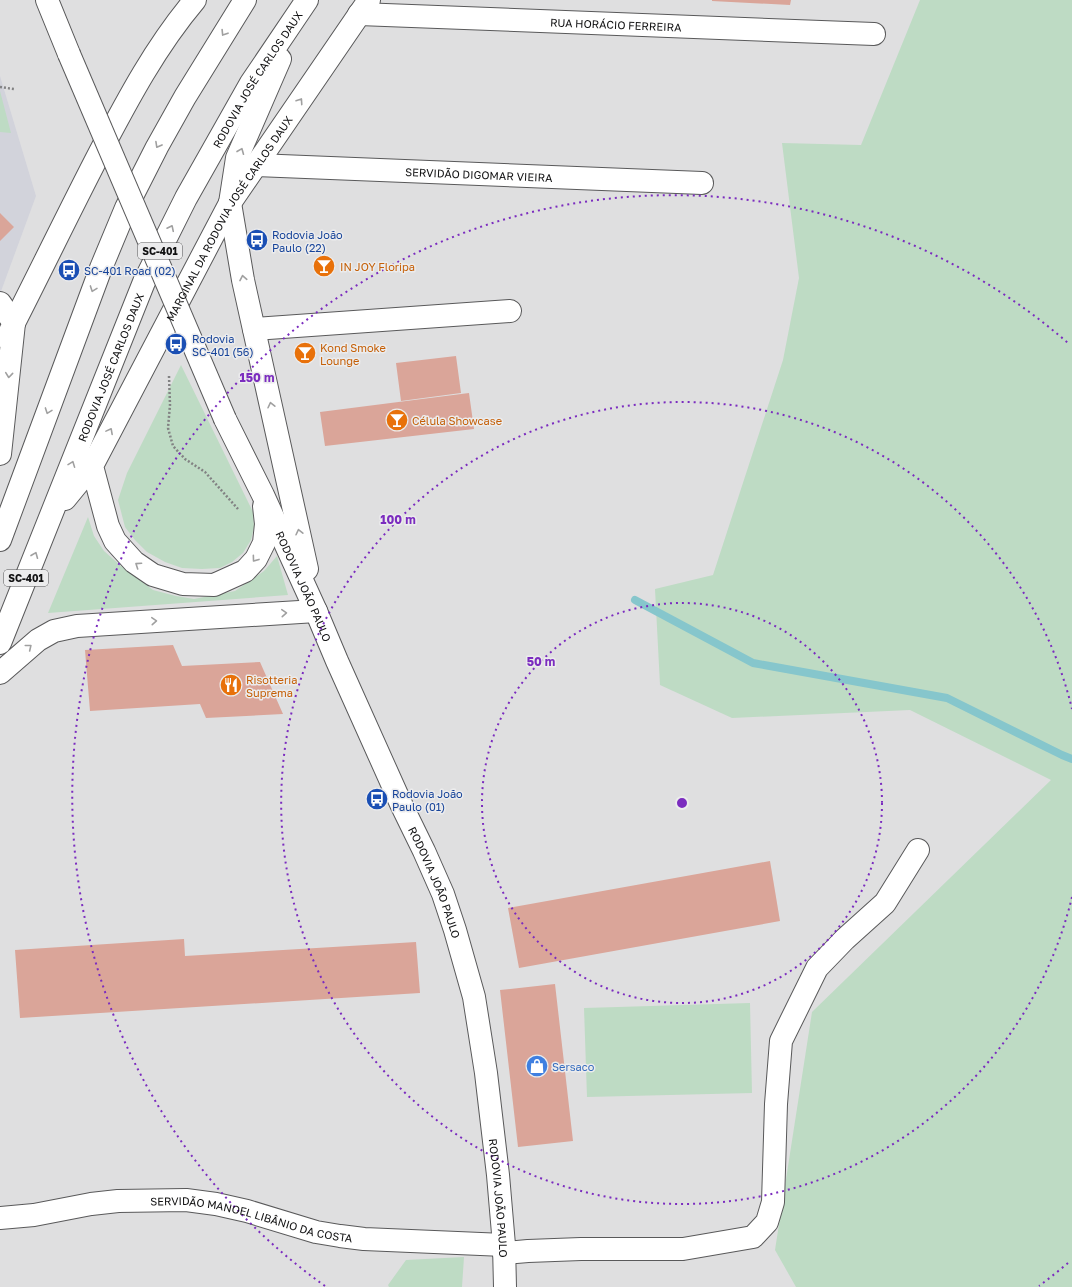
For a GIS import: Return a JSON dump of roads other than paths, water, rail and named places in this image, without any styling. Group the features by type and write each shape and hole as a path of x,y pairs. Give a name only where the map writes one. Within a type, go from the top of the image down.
{"main road":[{"name":"RODOVIA JOÃO PAULO","path":"47,0 225,419 263,495 443,894 474,997 486,1073 498,1175 504,1249 505,1287"},
{"path":"0,352 128,99 152,57 181,16 195,0"},
{"path":"0,540 101,268 126,208 157,147 189,91 245,0"},
{"path":"0,673 38,640 54,631 77,626 316,611 242,274 230,203 237,158 265,91 305,3"},
{"name":"RODOVIA JOSÉ CARLOS DAUX","path":"0,644 53,514 115,353 148,275 186,198 251,83 305,3"},
{"name":"MARGINAL DA RODOVIA JOSÉ CARLOS DAUX","path":"53,514 92,466 230,203 364,7"},
{"name":"RUA HORÁCIO FERREIRA","path":"364,7 874,34"},
{"name":"SERVIDÃO DIGOMAR VIEIRA","path":"256,165 702,183"},
{"path":"0,303 14,323 0,454"},
{"path":"254,329 510,311"},
{"path":"92,466 108,526 115,541 134,562 153,575 183,584 214,585 245,571 256,558 264,543 266,524 263,495"},
{"name":"SERVIDÃO MANOEL LIBÂNIO DA COSTA","path":"0,1218 34,1215 91,1204 118,1201 186,1200 216,1204 247,1211 316,1232 340,1236 528,1251 581,1249 683,1249 753,1237 767,1222 773,1202 776,1104 781,1041 817,968 845,939 886,903 918,850"}],"waterway":[{"path":"635,600 753,663 947,698 1072,759"}],"place":[{"name":"Rodovia João Paulo (22)","path":"257,240"},
{"name":"IN JOY Floripa","path":"324,266"},
{"name":"SC-401 Road (02)","path":"69,270"},
{"name":"Rodovia SC-401 (56)","path":"176,344"},
{"name":"Kond Smoke Lounge","path":"305,353"},
{"name":"Célula Showcase","path":"397,420"},
{"name":"Risotteria Suprema","path":"231,685"},
{"name":"Rodovia João Paulo (01)","path":"377,799"},
{"name":"Sersaco","path":"537,1066"}]}
